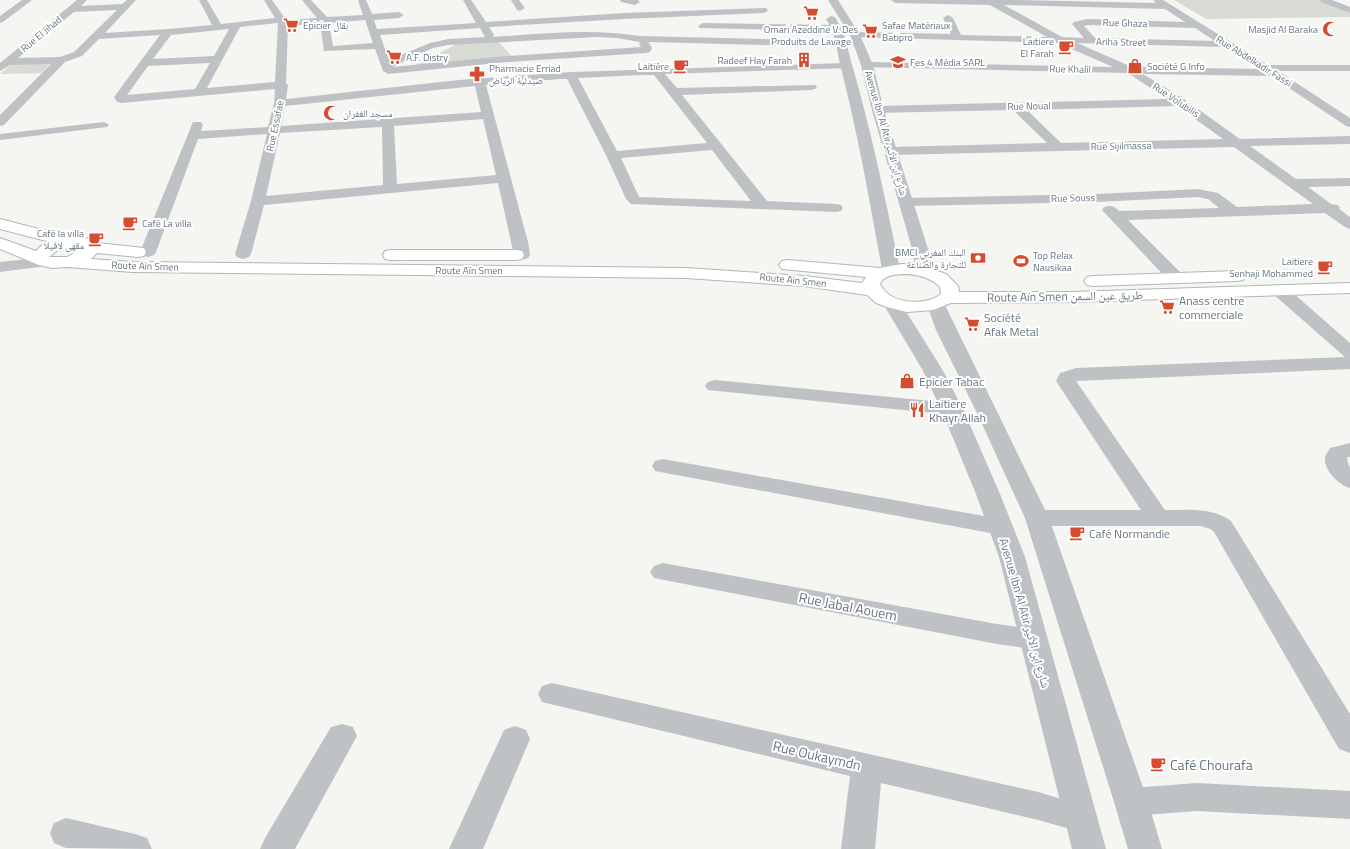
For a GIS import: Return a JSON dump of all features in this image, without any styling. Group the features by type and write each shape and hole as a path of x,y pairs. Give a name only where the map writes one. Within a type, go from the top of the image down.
{"main road":[{"path":"0,224 70,242"},
{"name":"Route Aïn Smen","path":"0,242 51,261 133,267 686,273 804,281 882,296 914,307 944,296 940,278 924,272 909,269 886,272 752,262 522,255 243,254 148,252 92,248 90,244 84,242 70,242"},
{"path":"70,242 49,248 42,253 51,261 86,255 92,248"},
{"path":"882,296 871,286 872,280 886,272"},
{"name":"Route Aïn Smen طريق عين السمن","path":"944,296 997,285 1350,273"},
{"name":"Route Aïn Smen طريق عين السمن","path":"944,296 1072,297 1350,288"}],"street":[{"path":"0,20 28,0"},
{"name":"Rue El Jihad","path":"4,71 83,0"},
{"path":"203,0 218,27"},
{"path":"268,0 283,21"},
{"path":"306,0 324,20 328,49 378,46"},
{"path":"362,0 388,71 507,59 646,50 648,48 640,40 634,30"},
{"path":"467,0 478,10 482,24 492,39"},
{"path":"757,0 773,27 773,43"},
{"path":"895,0 1162,3"},
{"path":"1324,0 1350,10"},
{"name":"Rue Volubilis","path":"989,1 1060,40 1130,70 1180,102 1350,224"},
{"path":"621,2 639,2"},
{"name":"Avenue Ibn Al Atir شارع ابن الأثير","path":"827,3 842,44 846,66 870,160 886,272"},
{"name":"Avenue Ibn Al Atir شارع ابن الأثير","path":"827,3 855,35 867,65 878,110 921,252 924,272"},
{"name":"Rue Abdelkadir Fassi","path":"1162,3 1350,123"},
{"path":"71,10 128,4"},
{"path":"4,71 60,60 78,54 128,4"},
{"path":"691,4 698,13"},
{"path":"459,12 478,10"},
{"path":"373,32 482,24 763,10"},
{"path":"97,36 168,32 283,21 406,15"},
{"path":"624,16 630,25 646,25"},
{"path":"948,18 957,37"},
{"name":"Rue Essafae","path":"243,254 258,200 280,103 282,85 283,21"},
{"name":"Rue Ghaza","path":"1092,41 1077,24 1091,22 1196,25"},
{"path":"199,93 236,25"},
{"path":"694,26 836,28"},
{"path":"168,32 120,97 121,99 282,85"},
{"path":"386,66 435,44 492,39 597,34 617,35 640,40 842,44"},
{"name":"Ariha Street","path":"855,35 1226,44"},
{"path":"926,37 931,47"},
{"path":"1016,39 1022,49"},
{"path":"758,69 761,42"},
{"path":"145,63 218,59"},
{"path":"0,122 60,60"},
{"name":"Rue Khalil","path":"867,65 1130,70 1269,70 1350,68"},
{"path":"280,103 480,82 571,75 846,66"},
{"path":"1335,68 1350,76"},
{"path":"657,71 762,205"},
{"path":"31,74 46,74"},
{"path":"571,75 613,155 633,199 636,201 836,208"},
{"path":"480,82 522,255"},
{"path":"674,92 811,87"},
{"name":"Rue Noual","path":"878,110 1180,102"},
{"path":"1016,106 1058,147"},
{"path":"148,252 195,130 274,130 488,115"},
{"path":"388,123 390,188"},
{"path":"0,137 104,125"},
{"name":"Rue Sijilmassa","path":"891,151 1350,140"},
{"path":"613,155 716,146"},
{"path":"258,200 504,178"},
{"path":"1294,183 1350,182"},
{"name":"Rue Souss","path":"906,202 1204,194 1213,196 1234,212"},
{"path":"1096,198 1116,216 1176,278"},
{"path":"1116,216 1350,208"},
{"path":"0,267 51,261"},
{"path":"1279,290 1350,353"},
{"name":"Avenue Ibn Al Atir شارع ابن الأثير","path":"882,296 932,369 952,409 1012,556 1032,639 1089,849"},
{"path":"944,296 946,330 1037,518 1131,802 1145,849"},
{"path":"1158,518 1066,381 1067,377 1076,374 1350,363"},
{"path":"715,386 952,409"},
{"path":"1350,450 1338,453 1335,456 1335,462 1350,481"},
{"path":"663,466 1001,527"},
{"path":"1037,518 1203,518 1223,527 1350,740"},
{"name":"Rue Jabal Aouem","path":"663,572 997,634 1032,639"},
{"name":"Rue Oukaymdn","path":"552,694 1038,806 1081,818"},
{"path":"277,849 342,736"},
{"path":"466,849 515,739"},
{"path":"858,849 867,766"},
{"path":"1131,802 1197,797 1350,805"},
{"path":"66,833 135,849"}],"shaded area":[{"path":"1174,0 1319,0 1350,13 1350,17 1206,19"},
{"path":"498,41 512,57 412,67 457,44"},
{"path":"52,62 41,73 0,74 12,64"}],"place":[{"name":"Omari Azeddine V. Des Produits de Lavage","path":"811,13"},
{"name":"Epicier بقال","path":"291,25"},
{"name":"Masjid Al Baraka","path":"1330,29"},
{"name":"Safae Matériaux Batipro","path":"870,31"},
{"name":"Laitiere El Farah","path":"1066,47"},
{"name":"A.F. Distry","path":"394,57"},
{"name":"Radeef Hay Farah","path":"804,60"},
{"name":"Fes 4 Média SARL","path":"898,62"},
{"name":"Laitière","path":"681,66"},
{"name":"Société G Info","path":"1135,66"},
{"name":"Pharmacie Erriad صيدلية الرياض","path":"477,74"},
{"name":"مسجد الغفران","path":"331,113"},
{"name":"Café La villa","path":"130,223"},
{"name":"Café la villa مقهى لافيلا","path":"96,239"},
{"name":"BMCI البنك المغربي للتجارة والصناعة","path":"978,258"},
{"name":"Top Relax Nausikaa","path":"1021,261"},
{"name":"Laitiere Senhaji Mohammed","path":"1325,267"},
{"name":"Anass centre commerciale","path":"1167,307"},
{"name":"Société Afak Metal","path":"972,324"},
{"name":"Epicier Tabac","path":"907,381"},
{"name":"Laitiere Khayr Allah","path":"917,410"},
{"name":"Café Normandie","path":"1077,533"},
{"name":"Café Chourafa","path":"1158,764"}]}
